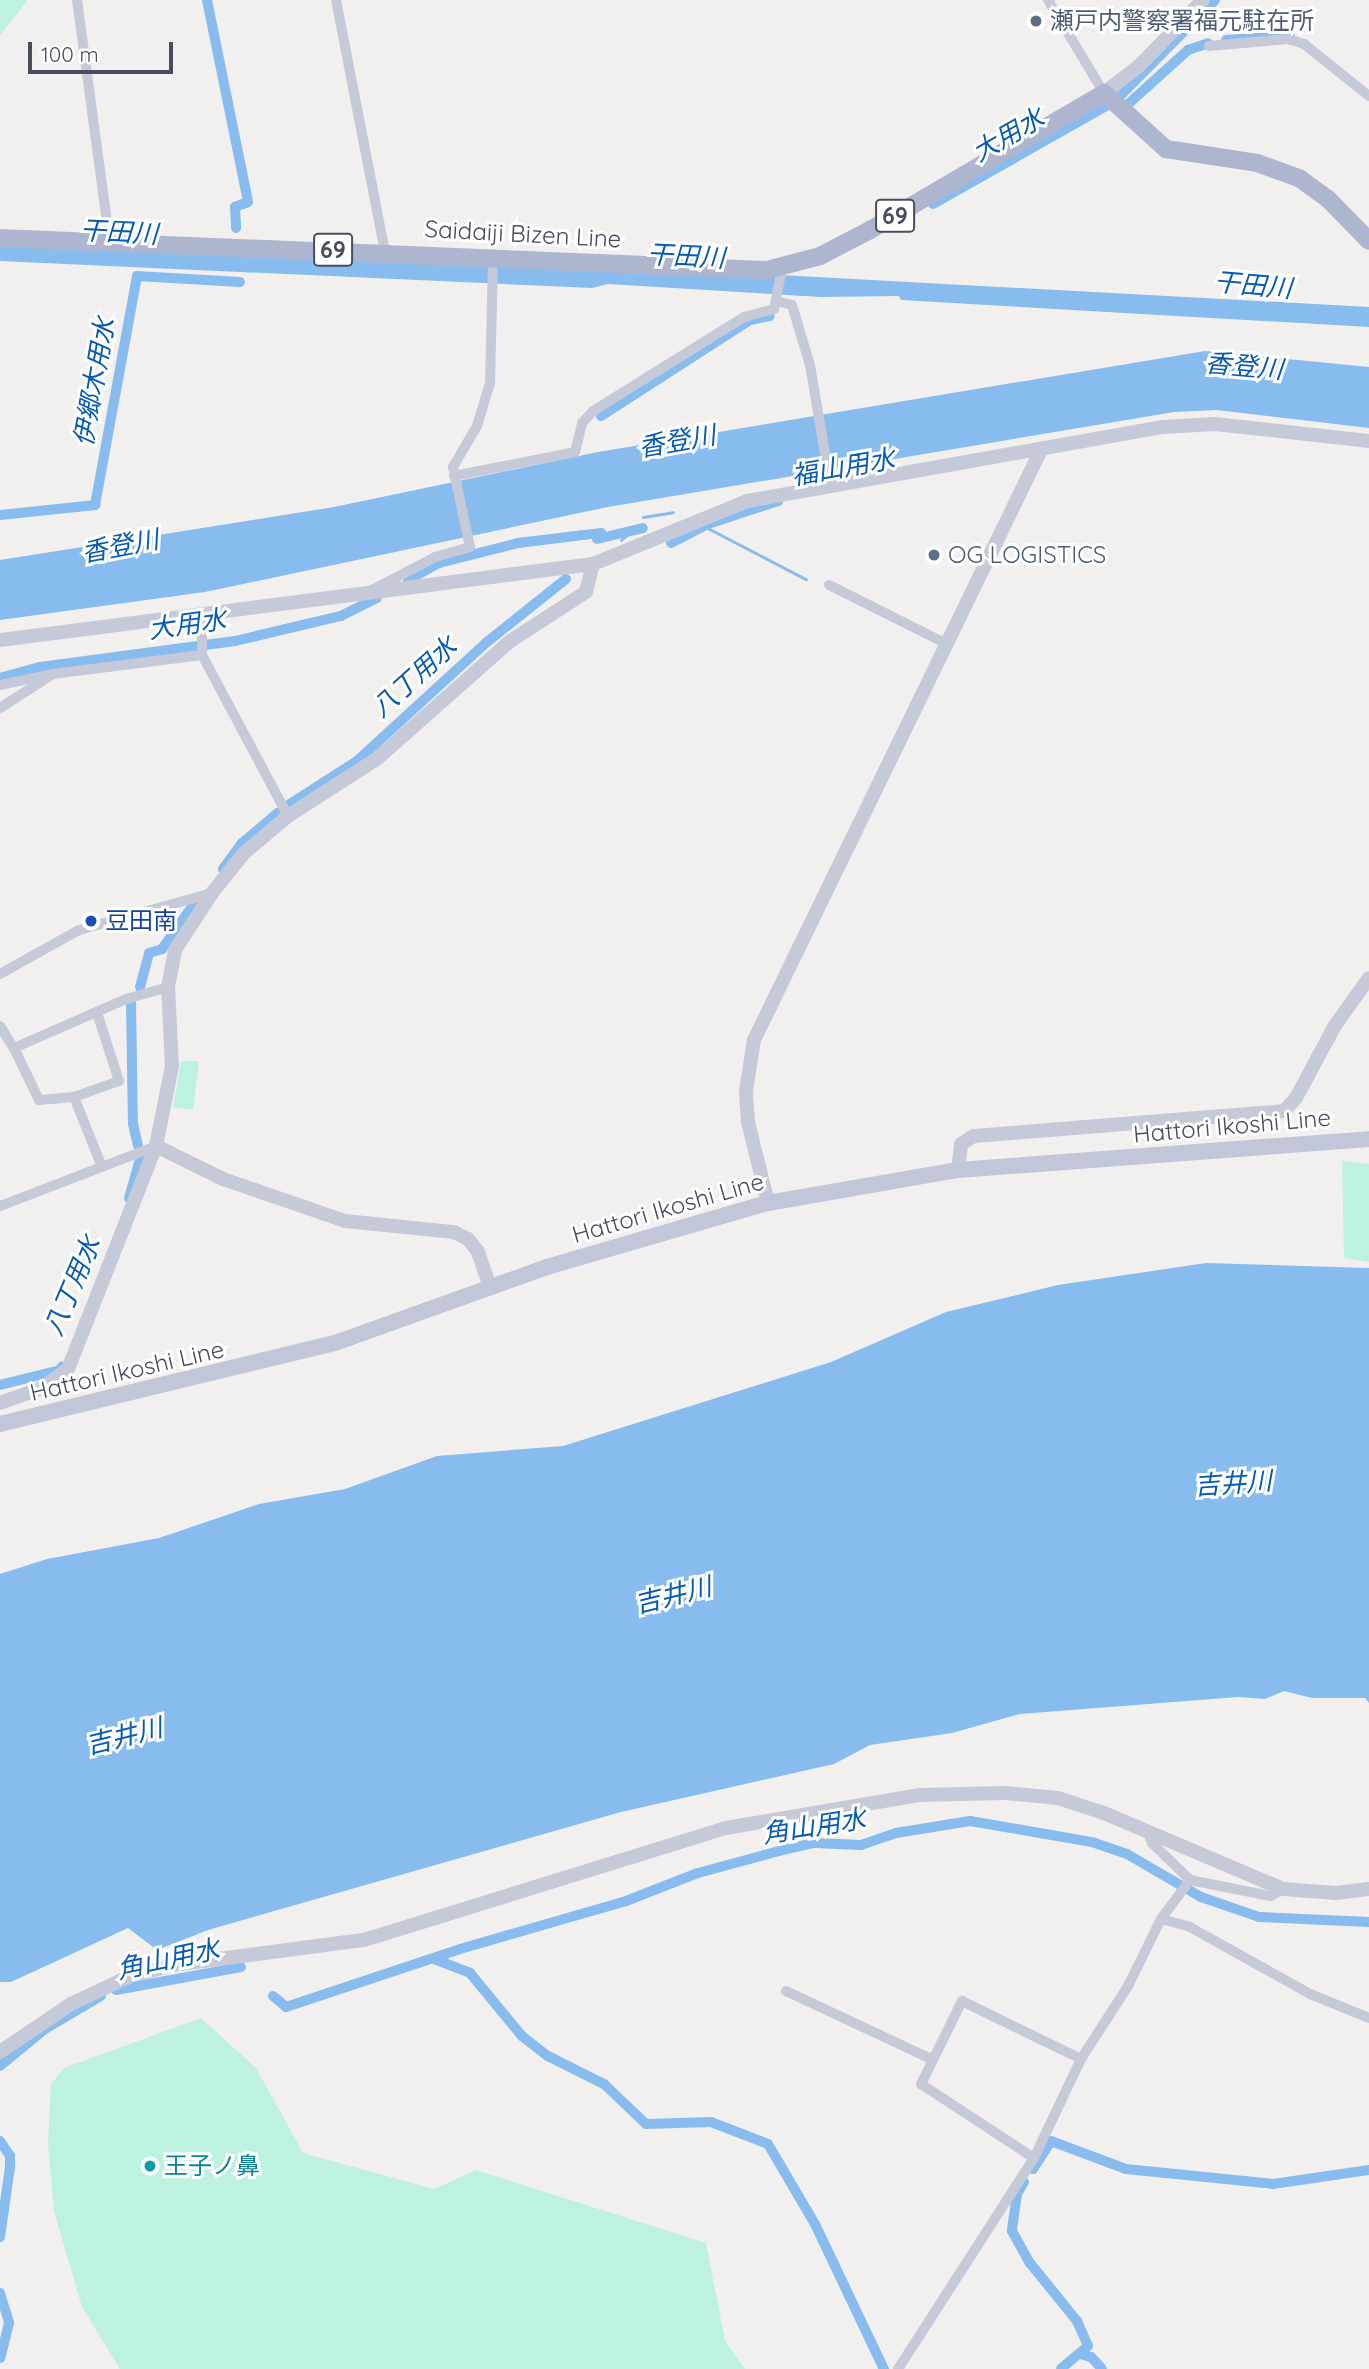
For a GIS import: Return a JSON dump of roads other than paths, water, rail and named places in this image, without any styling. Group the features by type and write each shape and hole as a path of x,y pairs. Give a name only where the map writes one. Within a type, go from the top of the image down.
{"main road":[{"name":"Saidaiji Bizen Line","path":"0,238 385,251 782,271 870,230 1104,93"},
{"path":"1104,93 1166,149 1257,163 1299,178 1329,200 1369,241"},
{"name":"Hattori Ikoshi Line","path":"0,1424 335,1343 622,1243 768,1203 958,1170 1369,1139"}],"street":[{"path":"77,0 110,243"},
{"path":"336,0 385,251"},
{"path":"1048,0 1104,93 1139,66 1203,0"},
{"path":"1209,46 1288,39 1304,44 1369,96"},
{"path":"370,592 470,544 455,477 456,457 477,426 490,383 493,258"},
{"path":"455,477 575,452 582,424 593,411 744,317 774,309 782,271"},
{"path":"776,299 792,305 810,365 830,479"},
{"path":"0,640 593,564 619,557 718,510 830,479 1164,427 1215,424 1369,441"},
{"path":"768,1203 748,1122 746,1091 754,1040 1042,448"},
{"path":"0,1404 42,1388 68,1368 156,1146 174,1040 169,987 175,950 212,893 244,853 288,816 378,758 509,642 586,592 593,564"},
{"path":"829,585 947,645"},
{"path":"202,615 202,648 288,816"},
{"path":"0,685 202,648"},
{"path":"0,708 53,674"},
{"path":"0,974 79,930 212,893"},
{"path":"958,1170 961,1144 974,1136 1284,1111 1296,1098 1334,1027 1369,978"},
{"path":"14,1048 97,1013 169,987"},
{"path":"0,1026 14,1048 38,1100 74,1097 119,1082 97,1013"},
{"path":"74,1097 102,1167"},
{"path":"0,1206 156,1146 223,1179 345,1221 454,1232 468,1239 478,1252 490,1287"},
{"path":"0,2052 71,2004 130,1976 173,1965 364,1940 772,1817 920,1795 1005,1793 1058,1798 1147,1830 1283,1889 1336,1893 1369,1889"},
{"path":"1147,1830 1152,1843 1190,1880 1270,1896 1283,1889"},
{"path":"898,2369 1034,2158 1081,2059 1128,1986 1160,1919 1190,1880"},
{"path":"1160,1919 1188,1926 1310,1994 1369,2018"},
{"path":"786,1991 933,2060"},
{"path":"1034,2158 921,2084 962,2001 1081,2059"}],"water":[{"path":"0,241 706,271 1369,307 1369,327 901,300 899,296 821,297 608,284 592,288 0,261"},
{"name":"香登川","path":"1205,351 1369,367 1369,428 1216,410 1174,412 608,507 205,592 0,620 0,560 334,507 598,452"},
{"name":"吉井川","path":"1206,1263 1369,1268 1369,1703 1365,1698 1312,1698 1284,1691 1265,1699 1238,1697 1020,1714 952,1733 870,1745 834,1764 621,1812 208,1930 157,1950 128,1928 11,1982 0,1982 0,1574 47,1559 159,1538 259,1504 345,1489 437,1456 563,1446 831,1362 946,1312 1058,1285"}],"waterway":[{"name":"伊郷木用水","path":"207,0 248,202 235,207 236,228"},
{"name":"大用水","path":"1118,98 1215,0"},
{"path":"1226,40 1290,36"},
{"path":"1126,106 1188,50 1208,43"},
{"name":"大用水","path":"933,204 1106,106"},
{"name":"伊郷木用水","path":"0,515 95,505 137,276 240,282"},
{"name":"大用水","path":"601,416 750,320 770,316"},
{"name":"福山用水","path":"671,543 708,524 778,501"},
{"path":"643,517 673,512"},
{"path":"704,526 806,579"},
{"name":"福山用水","path":"597,539 643,528"},
{"name":"大用水","path":"581,531 582,537"},
{"name":"大用水","path":"408,580 439,563 518,543 601,533"},
{"path":"621,540 628,534"},
{"name":"八丁用水","path":"290,804 357,761 487,642 566,579"},
{"name":"大用水","path":"0,678 40,667 235,641 341,616 377,598"},
{"name":"八丁用水","path":"223,869 242,843 279,812"},
{"name":"八丁用水","path":"140,987 149,953 162,949 196,901"},
{"name":"八丁用水","path":"131,1001 133,1124 138,1145"},
{"name":"八丁用水","path":"129,1198 140,1159"},
{"name":"八丁用水","path":"0,1385 60,1370 62,1366"},
{"name":"角山用水","path":"273,1996 286,2007 460,1949 626,1901 698,1873 779,1851 815,1843 861,1845 896,1833 970,1821 1092,1842 1127,1854 1201,1897 1259,1917 1369,1922"},
{"path":"434,1959 470,1973 522,2036 548,2056 604,2084 646,2124 711,2122 768,2144 815,2224 884,2369"},
{"name":"角山用水","path":"116,1990 241,1967"},
{"name":"角山用水","path":"0,2066 45,2029 101,1996"},
{"name":"角山用水","path":"0,2141 10,2156 0,2237"},
{"path":"1033,2169 1051,2141 1126,2169 1273,2184 1369,2170"},
{"path":"1024,2182 1017,2194 1012,2231 1030,2263 1077,2321 1088,2346 1061,2369"},
{"name":"角山用水","path":"0,2293 9,2323 0,2358"},
{"name":"角山用水","path":"1080,2354 1091,2357 1102,2369"}],"place":[{"name":"瀬戸内警察署福元駐在所","path":"1036,21"},
{"name":"OG LOGISTICS","path":"934,555"},
{"name":"豆田南","path":"91,921"},
{"name":"王子ノ鼻","path":"150,2166"}],"water label":[{"name":"干田川","path":"119,232"},
{"name":"干田川","path":"686,256"},
{"name":"干田川","path":"1253,285"}]}
